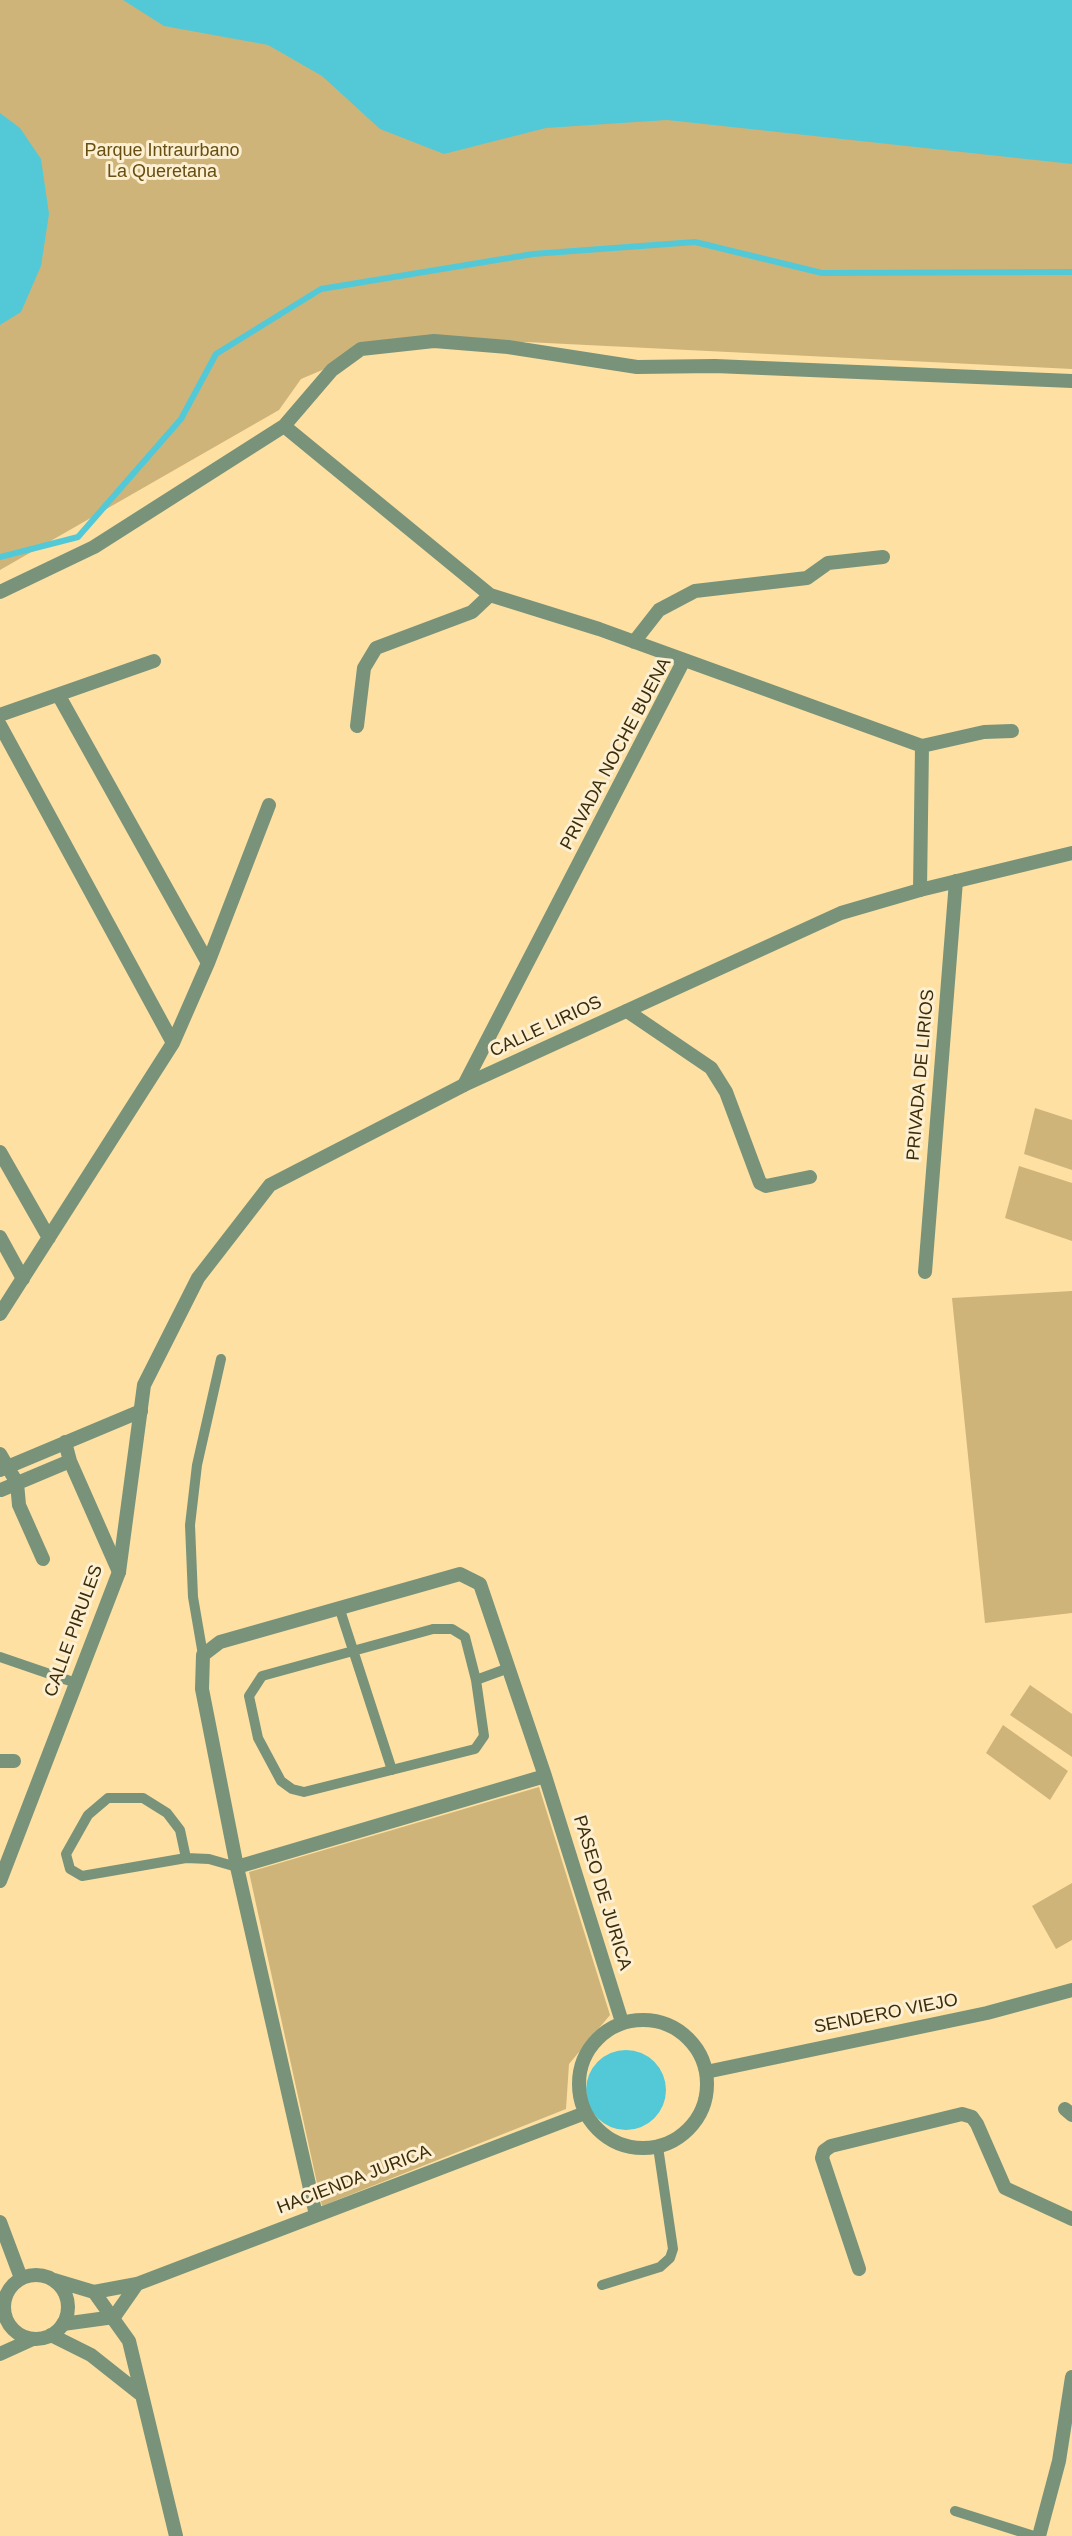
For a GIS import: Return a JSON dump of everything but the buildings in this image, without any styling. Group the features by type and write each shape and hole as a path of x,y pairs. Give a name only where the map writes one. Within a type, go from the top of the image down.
{"street":[{"path":"0,592 94,547 284,426 332,370 361,349 434,341 508,347 637,366 715,366 1072,381"},
{"path":"284,426 490,596 684,660"},
{"path":"634,642 659,610 695,591 807,578 828,563 883,556"},
{"path":"358,726 364,668 376,648 472,612 490,596"},
{"name":"PRIVADA NOCHE BUENA","path":"464,1085 684,660 922,746"},
{"path":"0,715 154,661"},
{"path":"59,696 208,963"},
{"path":"0,725 173,1043"},
{"path":"920,890 922,746 984,732 1012,732"},
{"path":"0,1314 173,1043 208,963 269,805"},
{"name":"CALLE LIRIOS","path":"144,1385 198,1278 270,1185 464,1085 841,913 920,890 1072,853"},
{"name":"PRIVADA DE LIRIOS","path":"925,1272 956,881"},
{"path":"626,1011 711,1068 726,1092 760,1183 766,1186 810,1177"},
{"path":"0,1152 49,1238"},
{"path":"0,1237 23,1279"},
{"name":"CALLE PIRULES","path":"0,1881 119,1572 144,1385"},
{"path":"43,1559 19,1505 17,1483 2,1463 65,1442 141,1411"},
{"path":"65,1442 70,1461 119,1572"},
{"path":"0,1489 70,1461"},
{"path":"0,1489 19,1505"},
{"name":"PASEO DE JURICA","path":"204,1655 220,1642 460,1574 480,1584 506,1669 545,1776 622,2022"},
{"path":"204,1655 202,1689 237,1867 316,2216"},
{"path":"237,1867 545,1776"},
{"name":"SENDERO VIEJO","path":"706,2072 988,2013 1072,1990"},
{"path":"649,2020 676,2028 690,2039 701,2054 706,2072 707,2091 693,2125 679,2137 658,2147 626,2147 609,2140 595,2128 584,2113 578,2087 583,2059 592,2043 622,2022 649,2020"},
{"name":"HACIENDA JURICA","path":"94,2292 137,2284 584,2113"},
{"path":"859,2269 822,2158 824,2151 831,2146 962,2114 972,2117 977,2124 1005,2188 1072,2219"},
{"path":"0,2222 21,2278"},
{"path":"33,2339 15,2332 2,2317 4,2301 10,2287 21,2278 44,2275 94,2292 114,2317 129,2341 139,2393 176,2536"},
{"path":"0,2354 33,2339 51,2335 63,2324 68,2309 65,2293 54,2280"},
{"path":"63,2324 114,2317 137,2284"},
{"path":"51,2335 92,2355 139,2393"},
{"path":"1036,2536 1059,2461 1072,2377"}],"lane":[{"path":"204,1655 193,1597 190,1525 197,1465 221,1359"},
{"path":"340,1610 392,1770"},
{"path":"433,1629 452,1629 465,1637 476,1679 484,1736 475,1749 304,1792 292,1789 281,1781 258,1738 248,1696 262,1676 433,1629"},
{"path":"0,1657 76,1683"},
{"path":"476,1679 506,1669"},
{"path":"186,1858 180,1830 167,1814 143,1798 108,1798 88,1815 66,1854 70,1869 82,1876 186,1858 209,1859 237,1867"},
{"path":"602,2285 660,2267 670,2258 673,2249 658,2147"},
{"path":"955,2511 1036,2536"}],"green space":[{"name":"Parque Intraurbano La Queretana","path":"0,0 1072,0 1072,369 526,342 367,351 301,379 279,410 0,570"},
{"path":"1035,1108 1072,1120 1072,1170 1024,1154"},
{"path":"1019,1166 1072,1183 1072,1241 1005,1218"},
{"path":"1072,1291 1072,1613 985,1623 952,1298"},
{"path":"1030,1685 1072,1714 1072,1757 1010,1715"},
{"path":"1003,1725 1068,1771 1050,1800 986,1753"},
{"path":"539,1787 610,2015 569,2064 566,2109 322,2206 249,1872"},
{"path":"1072,1883 1072,1940 1056,1949 1032,1906"}],"water":[{"path":"123,0 1072,0 1072,164 667,120 546,128 444,154 380,129 322,76 268,45 164,26"},
{"path":"0,113 20,128 41,159 49,214 41,266 21,312 0,325"},
{"path":"626,2050 641,2053 654,2062 663,2075 666,2090 663,2105 654,2118 641,2127 626,2130 611,2127 598,2118 589,2105 586,2090 589,2075 598,2062 611,2053"}],"waterway":[{"path":"0,557 78,537 181,419 216,354 321,289 533,254 695,242 822,273 1072,272"}]}
